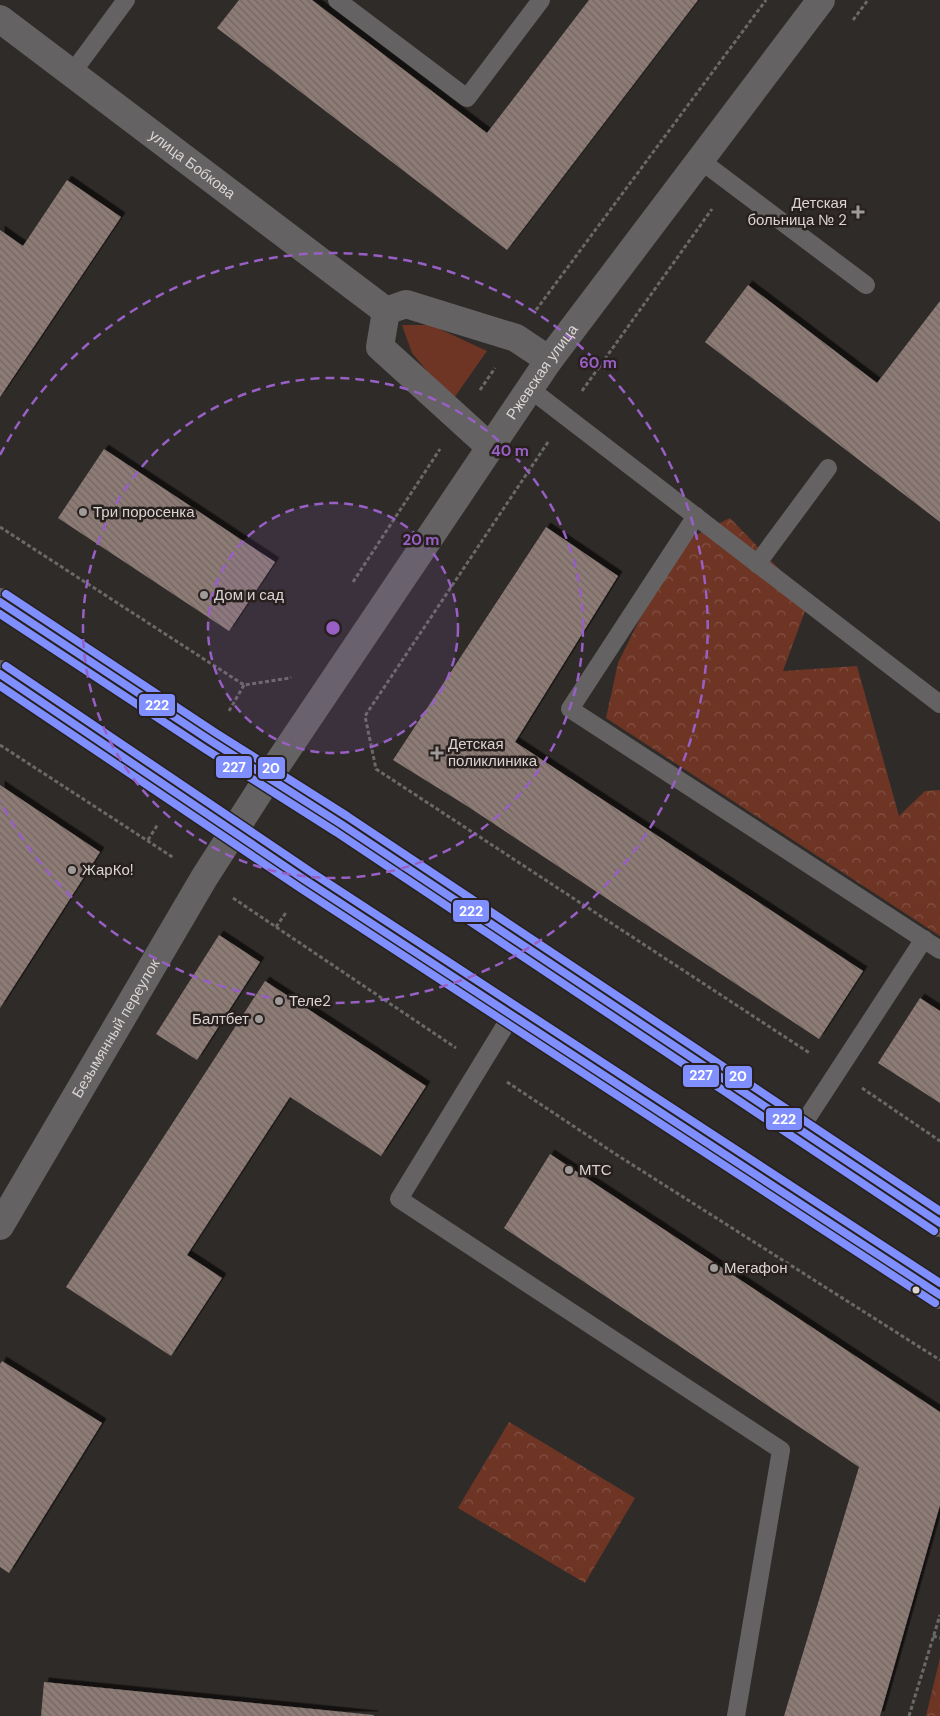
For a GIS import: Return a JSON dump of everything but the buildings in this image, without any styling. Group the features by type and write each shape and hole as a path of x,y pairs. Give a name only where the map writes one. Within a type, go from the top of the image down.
{"main road":[{"path":"0,602 349,830 940,1223"},
{"path":"0,674 510,1016 940,1295"}],"street":[{"name":"Ржевская улица","path":"233,832 549,360 821,0"},
{"name":"улица Бобкова","path":"0,19 386,310"},
{"path":"490,447 380,347 386,310 406,304 516,338 549,360"},
{"name":"Безымянный переулок","path":"0,1226 233,832"}],"lane":[{"path":"72,73 126,0"},
{"path":"337,0 467,98 541,0"},
{"path":"700,160 866,285"},
{"path":"530,389 940,704"},
{"path":"757,564 828,468"},
{"path":"696,516 570,709 940,950"},
{"path":"800,1129 924,939"},
{"path":"510,1016 399,1199 781,1450 736,1716"}],"path":[{"path":"850,24 868,0"},
{"path":"730,183 565,416 366,716 376,769 940,1141"},
{"path":"0,527 244,685"},
{"path":"0,745 148,840"},
{"path":"289,907 276,927 617,1155 940,1360"},
{"path":"909,1716 940,1615"},
{"path":"933,1636 940,1638"}],"green space":[{"path":"402,325 431,325 487,351 452,401 412,353"},
{"path":"730,518 809,600 783,671 857,666 899,816 925,791 940,790 940,936 606,718 618,663 657,584 692,537"},
{"path":"509,1422 635,1498 585,1583 458,1508"},
{"path":"940,1658 940,1716 926,1716"}],"transit line":[{"name":"20","path":"6,594 216,733 347,816 940,1211"},
{"name":"222","path":"0,602 341,824 940,1223"},
{"name":"227","path":"0,614 205,749 336,832 934,1231"},
{"name":"20","path":"6,666 311,872 940,1283"},
{"name":"222","path":"0,674 305,880 940,1295"},
{"name":"227","path":"0,686 300,888 935,1303"}],"place":[{"name":"Детская больница № 2","path":"858,212"},
{"name":"Три поросенка","path":"83,512"},
{"name":"Дом и сад","path":"204,595"},
{"name":"Детская поликлиника","path":"437,753"},
{"name":"ЖарКо!","path":"72,870"},
{"name":"Теле2","path":"279,1001"},
{"name":"Балтбет","path":"259,1019"},
{"name":"МТС","path":"569,1170"},
{"name":"Мегафон","path":"714,1268"}]}
